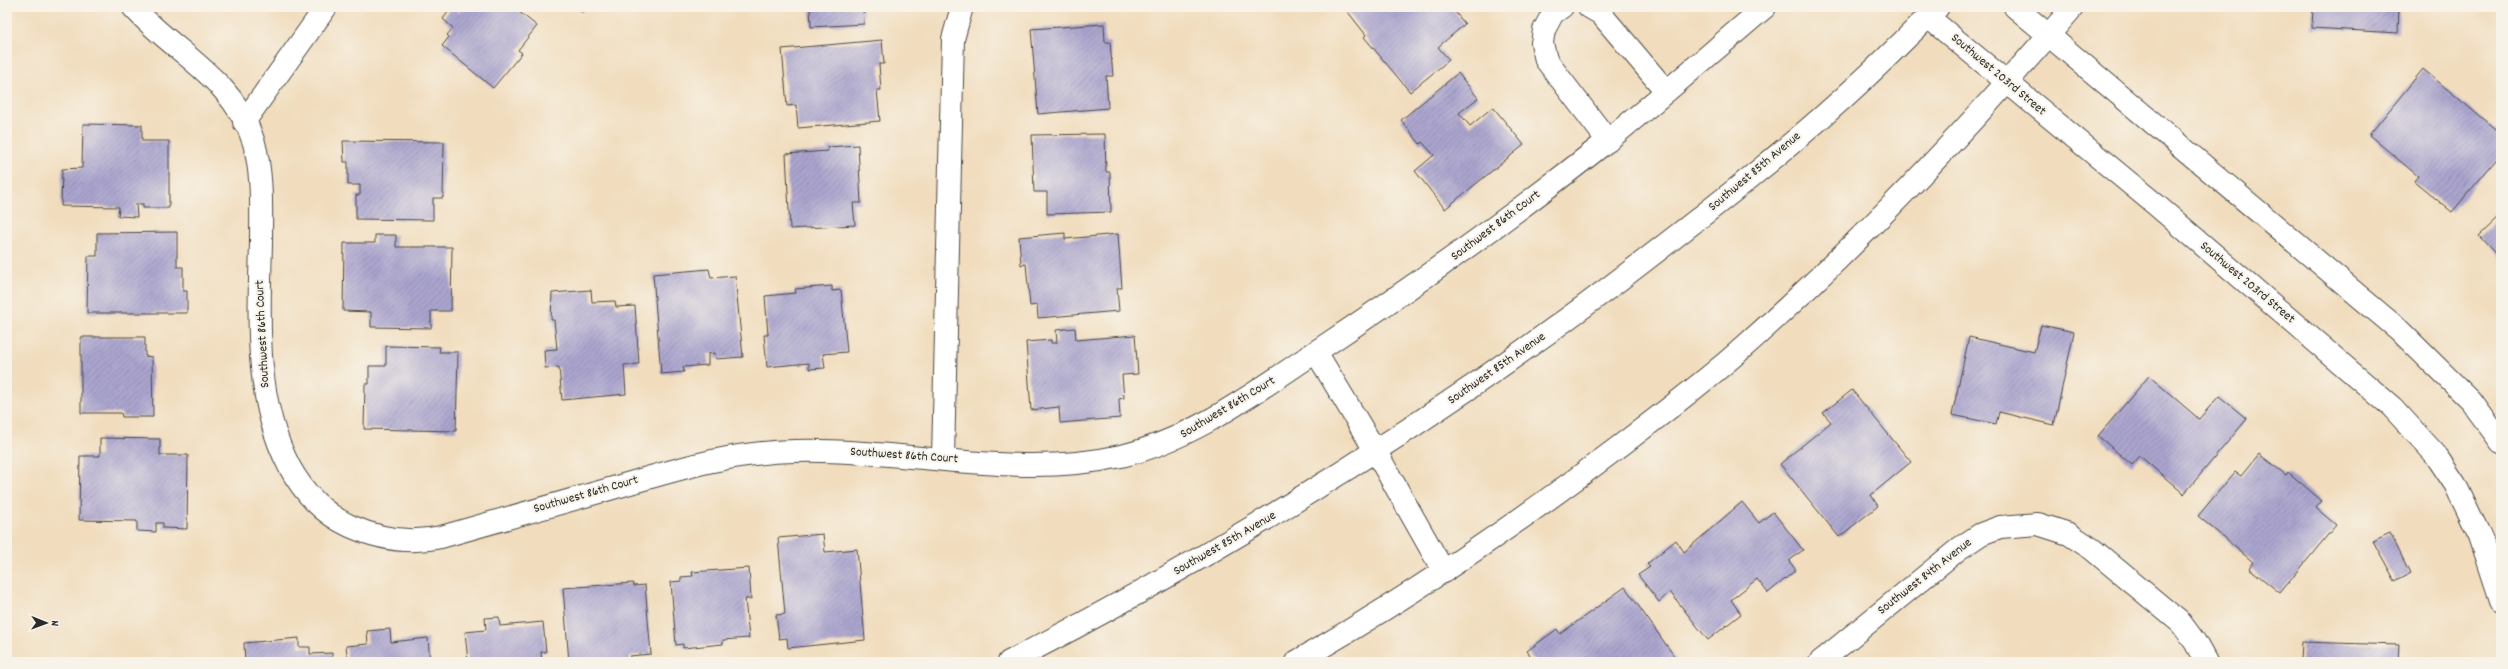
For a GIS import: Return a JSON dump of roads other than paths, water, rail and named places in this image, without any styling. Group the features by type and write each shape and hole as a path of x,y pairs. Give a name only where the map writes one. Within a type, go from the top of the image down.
{"street":[{"name":"Southwest 86th Court","path":"133,7 146,21 219,83 232,99 253,142 259,168 261,202 260,299 262,362 266,396 283,454 297,480 317,505 334,519 377,536 407,541 426,540 682,466 738,455 796,450 884,453 1058,465 1110,458 1148,449 1175,439 1212,419 1316,352 1438,269 1608,141 1765,7"},
{"path":"244,122 326,7"},
{"path":"943,458 953,39 962,7"},
{"path":"1562,7 1553,13 1544,30 1542,43 1546,60 1608,141"},
{"path":"1589,7 1601,14 1666,91"},
{"path":"2015,7 2398,330 2471,401 2501,442"},
{"path":"1296,662 1384,611 1444,572 1550,499 1666,411 1736,353 1844,253 1932,164 2073,7"},
{"name":"Southwest 203rd Street","path":"1933,12 2006,81 2155,204 2392,407 2435,454 2455,484 2480,536 2501,600"},
{"name":"Southwest 85th Avenue","path":"1009,662 1181,570 1376,452 1491,375 1615,284 1697,220 1816,122 1865,78 1933,12"},
{"path":"1316,352 1376,452 1444,572"},
{"name":"Southwest 84th Avenue","path":"1820,662 1960,548 1981,534 2000,527 2038,524 2069,534 2092,549 2181,623 2195,642 2206,662"}]}
